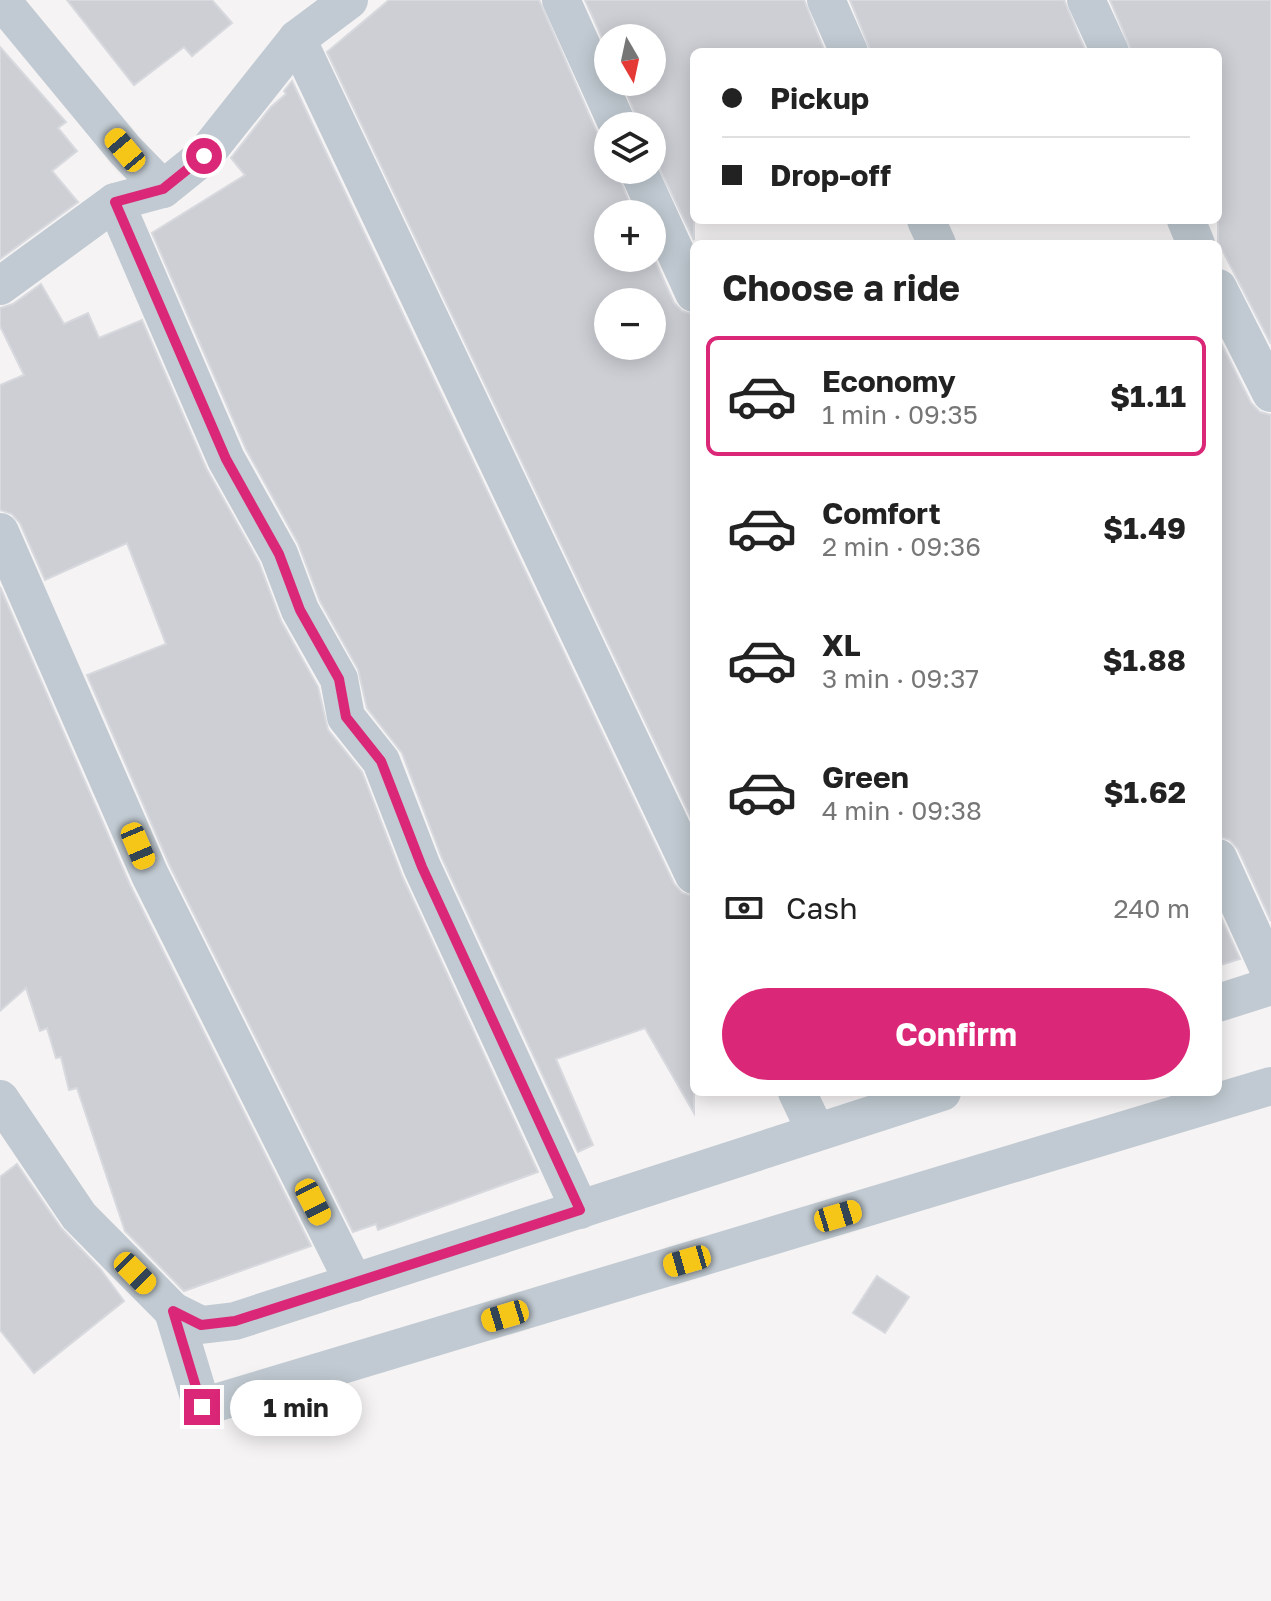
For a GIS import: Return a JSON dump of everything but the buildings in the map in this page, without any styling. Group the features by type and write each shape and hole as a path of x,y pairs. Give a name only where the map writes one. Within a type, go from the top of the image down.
{"street":[{"path":"1,0 125,150 163,189"},
{"path":"0,286 115,202 163,189 204,156 297,39 349,0"},
{"path":"561,0 612,112"},
{"path":"826,0 847,48"},
{"path":"1086,0 1108,48"},
{"path":"297,39 690,867"},
{"path":"644,184 690,284"},
{"path":"115,202 226,459 279,554 300,610 339,679 346,717 381,761 422,867 580,1210"},
{"path":"1222,296 1271,393"},
{"path":"0,532 150,875 354,1283"},
{"path":"1222,867 1271,974"},
{"path":"1222,1002 1271,986"},
{"path":"1222,1094 1271,1086"},
{"path":"799,1096 816,1132"},
{"path":"0,1099 79,1216 173,1311 201,1325 235,1321 929,1096"},
{"path":"173,1311 202,1407 1177,1102 1212,1096"}],"route":[{"path":"202,1407 173,1311 201,1325 235,1321 580,1210 422,867 381,761 346,717 339,679 300,610 279,554 226,459 115,202 163,189 204,156"}]}
